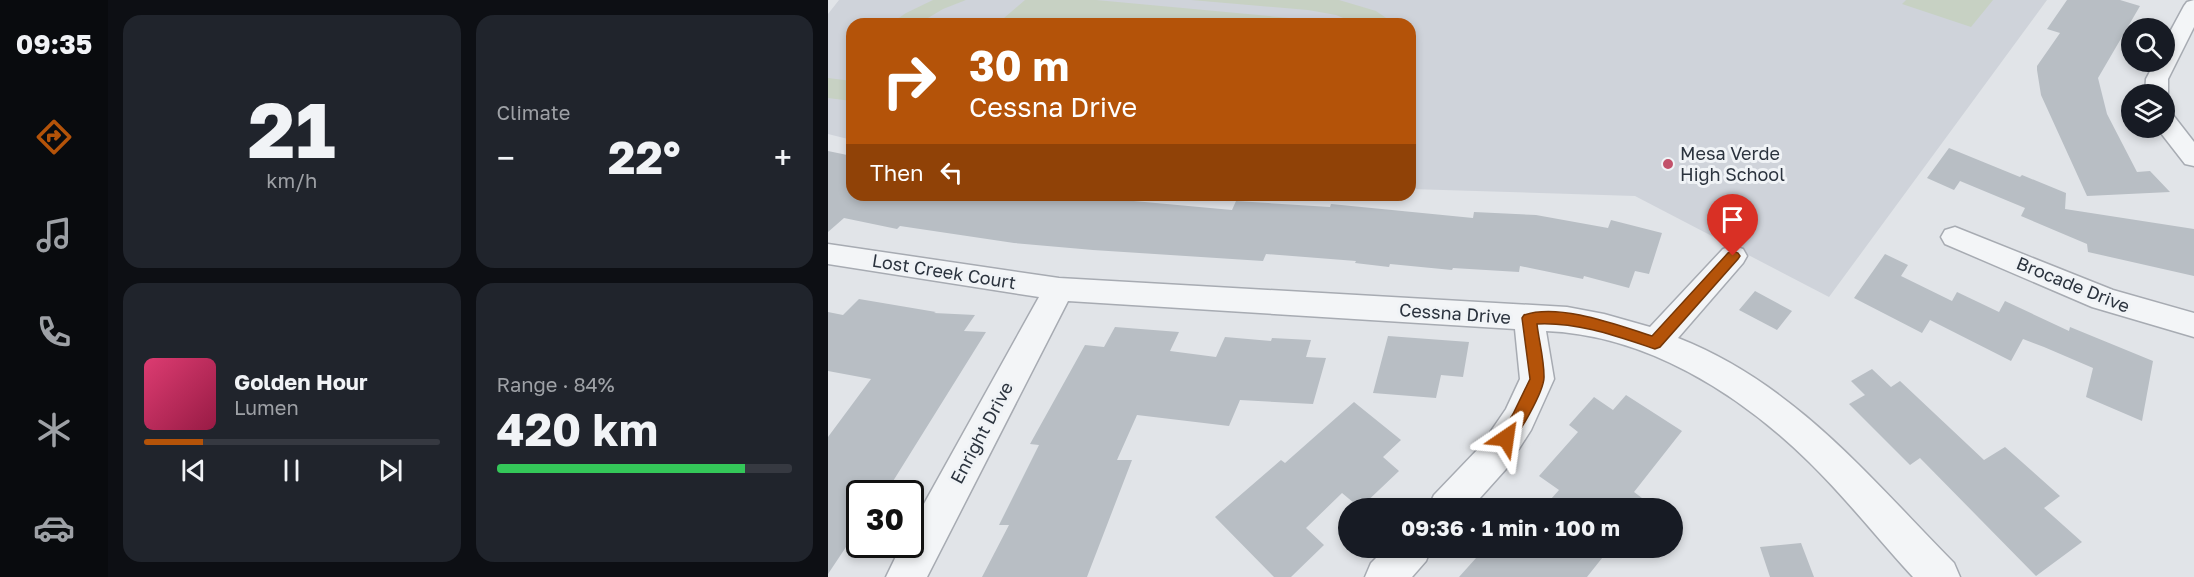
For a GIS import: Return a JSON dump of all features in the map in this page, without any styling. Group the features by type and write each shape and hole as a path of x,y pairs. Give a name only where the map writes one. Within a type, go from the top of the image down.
{"street":[{"path":"2157,84 2157,79 2194,6"},
{"path":"2175,136 2194,158"},
{"name":"Brocade Drive","path":"1955,237 2071,286 2154,316 2194,325"},
{"name":"Lost Creek Court","path":"828,254 1059,289"},
{"path":"1655,343 1733,256"},
{"name":"Cessna Drive","path":"1059,289 1558,318 1607,327 1655,343 1714,370 1760,400 1805,435 1940,577"},
{"name":"Enright Drive","path":"906,577 1059,289"},
{"path":"1456,498 1492,458 1519,419 1537,379 1529,318"},
{"path":"1385,577 1403,558"}],"shaded area":[{"name":"Mesa Verde High School","path":"839,0 2047,0 1829,297 1635,196 1416,189 1416,18 846,18 846,138 828,134 828,14"}],"green space":[{"path":"933,0 966,0 928,18 899,18"},
{"path":"1025,0 1096,0 1290,18 1004,18"},
{"path":"1191,0 1339,0 1376,11 1386,18 1343,18 1308,10"},
{"path":"1906,0 1993,0 1971,27 1902,4"},
{"path":"828,78 846,80 846,100 828,98"}],"building":[{"path":"2067,0 2120,0 2140,6 2133,18 2121,18 2121,39 2098,78 2107,114 2137,172 2150,171 2170,192 2087,196 2041,95 2037,66 2060,33 2047,29"},
{"path":"1949,148 2066,193 2065,209 2194,229 2194,276 2088,252 2087,244 2021,216 2025,208 1960,181 1954,190 1927,178"},
{"path":"828,151 846,155 846,201 1134,201 1232,210 1236,201 1330,207 1331,204 1473,218 1474,212 1536,215 1608,228 1611,220 1662,233 1649,274 1635,271 1629,288 1584,276 1583,279 1520,266 1519,272 1453,268 1452,270 1390,264 1389,267 1355,263 1356,261 1266,254 1263,261 1093,250 1014,243 900,226 897,229 844,218 828,232"},
{"path":"1885,254 1908,265 1901,276 1952,301 1957,292 1999,312 2005,301 2069,331 2070,327 2153,361 2142,421 2086,397 2093,368 2044,347 2023,339 2011,361 1930,320 1922,333 1854,298"},
{"path":"1755,291 1792,311 1777,330 1739,310"},
{"path":"859,299 936,312 934,313 975,315 964,331 986,332 894,480 846,480 846,547 828,574 828,437 871,379 828,371 828,312 843,315"},
{"path":"1115,327 1179,332 1170,351 1216,357 1225,337 1271,341 1272,338 1311,340 1306,357 1326,358 1313,404 1240,400 1229,426 1137,415 1117,460 1132,460 1087,577 982,577 1009,525 999,525 1039,445 1030,444 1085,345 1104,347"},
{"path":"1388,336 1469,342 1463,377 1441,375 1436,398 1373,393"},
{"path":"1872,369 1891,387 1900,381 1984,460 2005,447 2060,496 2044,508 2082,542 2036,576 1920,458 1910,465 1849,404 1865,395 1851,381"},
{"path":"1626,395 1682,431 1634,492 1642,498 1552,498 1559,490 1539,476 1578,432 1569,425 1594,397 1613,410"},
{"path":"1354,402 1401,440 1383,457 1399,471 1371,498 1348,498 1342,493 1306,528 1324,545 1291,577 1274,577 1215,517 1281,460 1285,463"},
{"path":"1801,543 1814,577 1770,577 1760,547"},
{"path":"1476,558 1602,558 1587,577 1459,577"}],"place":[{"name":"Mesa Verde High School","path":"1668,164"}],"route":[{"path":"1506,438 1519,419 1537,379 1529,318 1558,318 1607,327 1655,343 1733,256"}]}
